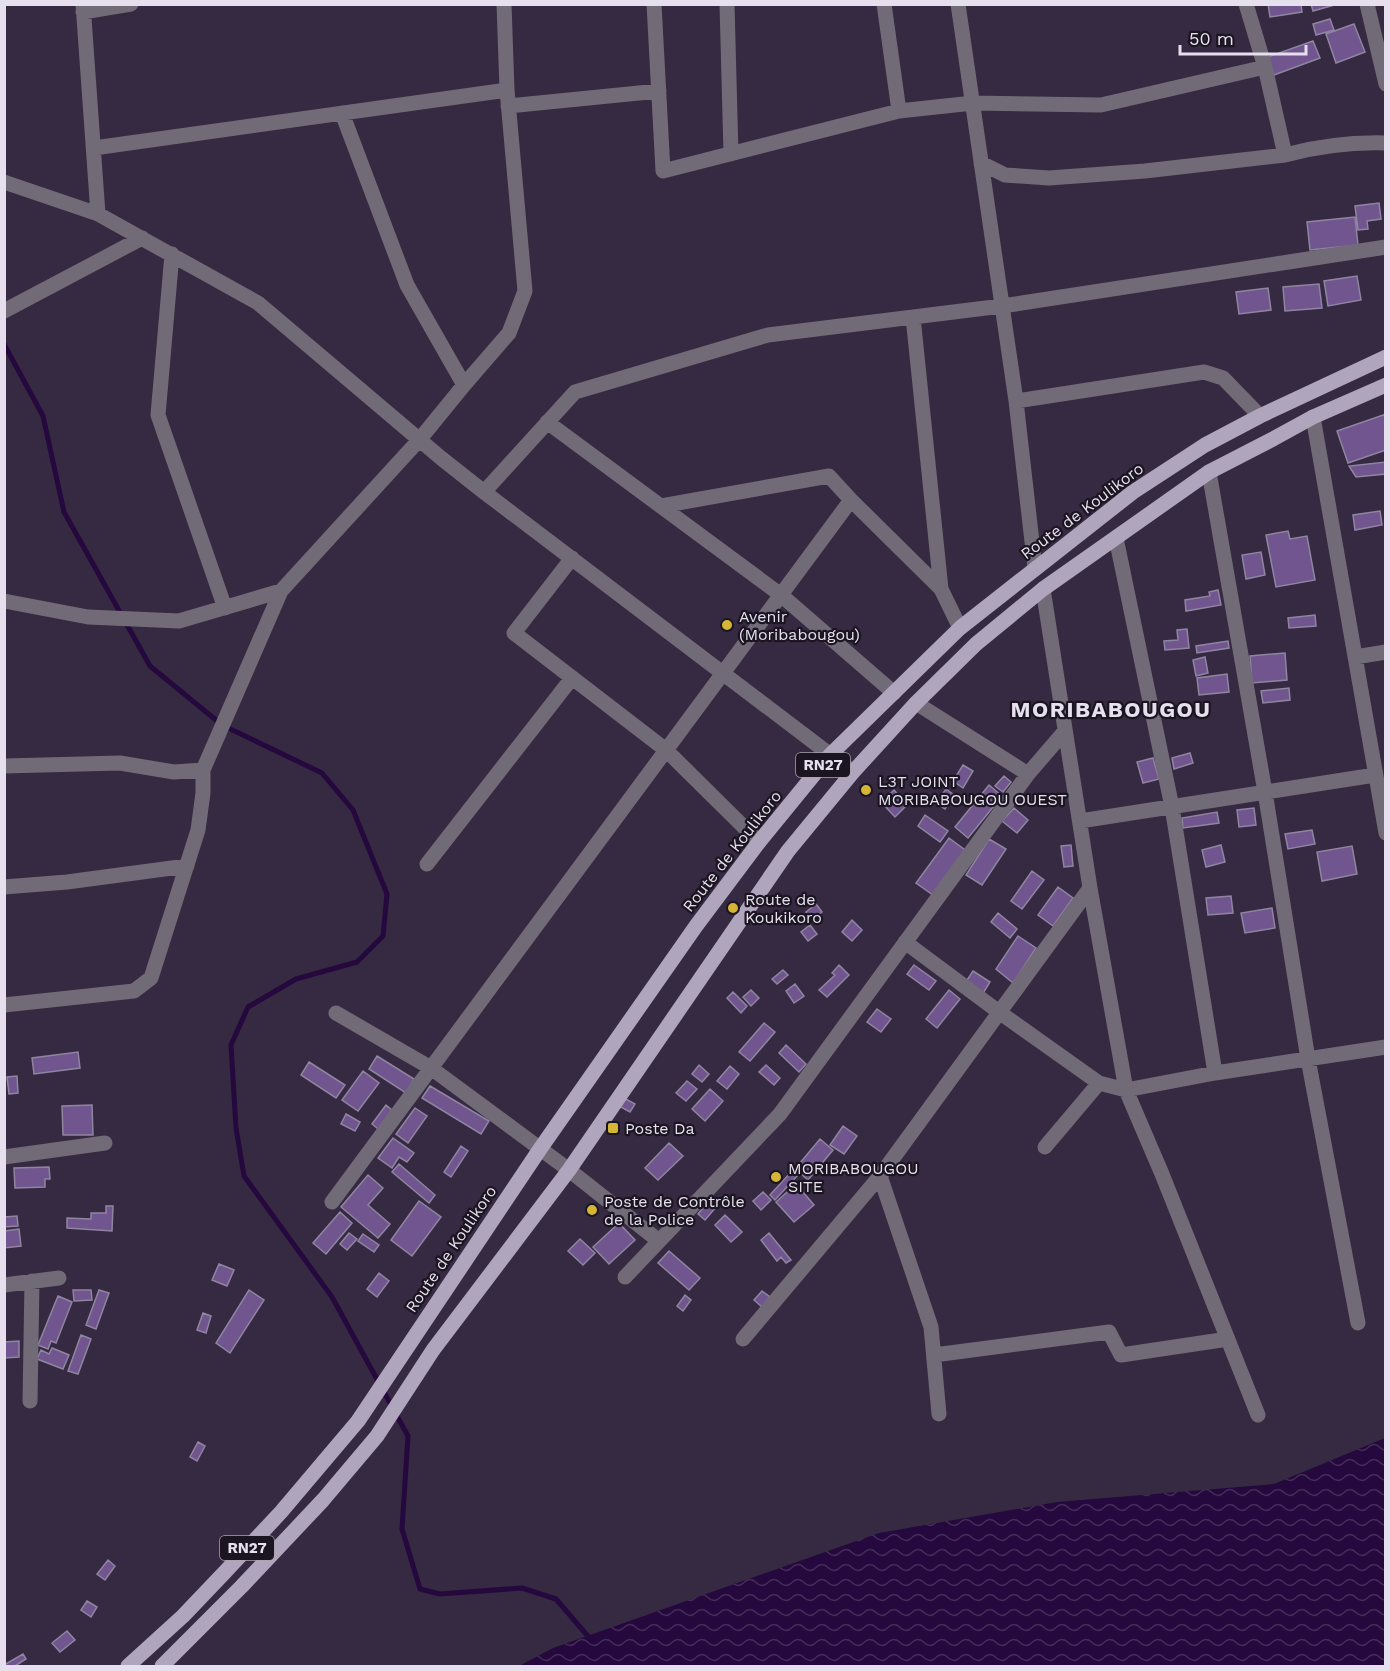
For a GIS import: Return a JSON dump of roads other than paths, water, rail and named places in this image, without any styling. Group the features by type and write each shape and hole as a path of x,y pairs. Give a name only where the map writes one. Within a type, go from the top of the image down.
{"main road":[{"name":"Route de Koulikoro","path":"128,1666 183,1616 224,1573 281,1512 358,1421 540,1149 696,926 759,842 830,755 960,628 1133,492 1205,445 1260,416 1386,357"},
{"name":"RN27","path":"162,1666 186,1644 323,1500 377,1436 433,1350 569,1170 788,850 853,772 916,703 976,644 1043,589 1209,472 1313,417 1386,385"}],"street":[{"path":"98,214 83,8 131,4"},
{"path":"4,1005 134,991 151,978 198,830 203,793 203,770 281,591 420,439 509,333 525,291 508,98 504,4"},
{"path":"654,4 663,171 899,111 973,103 1101,105 1265,67"},
{"path":"727,4 731,154"},
{"path":"884,4 899,111"},
{"path":"958,4 1016,401 1035,568"},
{"path":"1246,4 1265,67 1285,155"},
{"path":"1367,4 1386,84"},
{"path":"94,148 342,113 508,98 659,91"},
{"path":"342,113 407,285 464,385"},
{"path":"981,163 1005,175 1048,177 1145,171 1285,155 1355,142 1386,143"},
{"path":"4,182 98,214 258,303 484,492 853,772"},
{"path":"4,311 142,238"},
{"path":"484,492 575,392 768,335 1002,306 1386,247"},
{"path":"172,254 158,415 225,608"},
{"path":"913,317 940,589"},
{"path":"1016,401 1203,372 1223,378 1260,416"},
{"path":"1313,417 1386,833"},
{"path":"547,422 781,595 894,693"},
{"path":"1209,472 1265,792 1308,1059 1358,1323"},
{"path":"661,506 829,476 940,589 960,628"},
{"path":"332,1202 851,500"},
{"path":"1116,538 1172,807 1215,1073"},
{"path":"572,558 514,633 666,750 759,842"},
{"path":"1043,589 1090,888 1126,1090 1162,1174 1258,1416"},
{"path":"4,602 88,617 179,621 281,591"},
{"path":"1355,657 1386,652"},
{"path":"427,864 572,678"},
{"path":"916,703 1028,774"},
{"path":"625,1277 780,1114 1028,774 1065,731"},
{"path":"4,766 120,764 174,772 203,770"},
{"path":"1080,821 1375,775"},
{"path":"4,887 67,882 187,866"},
{"path":"743,1339 880,1176 1090,888"},
{"path":"905,942 1099,1083 1126,1090 1215,1073 1386,1047"},
{"path":"336,1013 431,1068 569,1170 659,1241"},
{"path":"1045,1147 1099,1083"},
{"path":"4,1157 105,1143"},
{"path":"880,1176 931,1327 939,1414"},
{"path":"4,1285 59,1278"},
{"path":"30,1401 32,1281"},
{"path":"934,1355 1109,1332 1121,1355 1228,1339"}],"water":[{"path":"1385,1438 1385,1666 519,1666 553,1648 879,1533 1057,1502 1274,1484"}],"waterway":[{"path":"4,344 43,416 64,512 150,666 222,725 322,773 353,810 387,894 383,936 357,962 296,979 248,1007 231,1045 236,1128 244,1176 332,1297 408,1436 402,1529 420,1589 440,1594 522,1588 556,1599 592,1641"}],"place":[{"name":"Avenir (Moribabougou)","path":"727,625"},
{"name":"L3T JOINT MORIBABOUGOU OUEST","path":"866,790"},
{"name":"Route de Koukikoro","path":"733,908"},
{"name":"Poste Da","path":"613,1128"},
{"name":"MORIBABOUGOU SITE","path":"776,1177"},
{"name":"Poste de Contrôle de la Police","path":"592,1210"}],"district":[{"name":"MORIBABOUGOU","path":"1111,709"}]}
